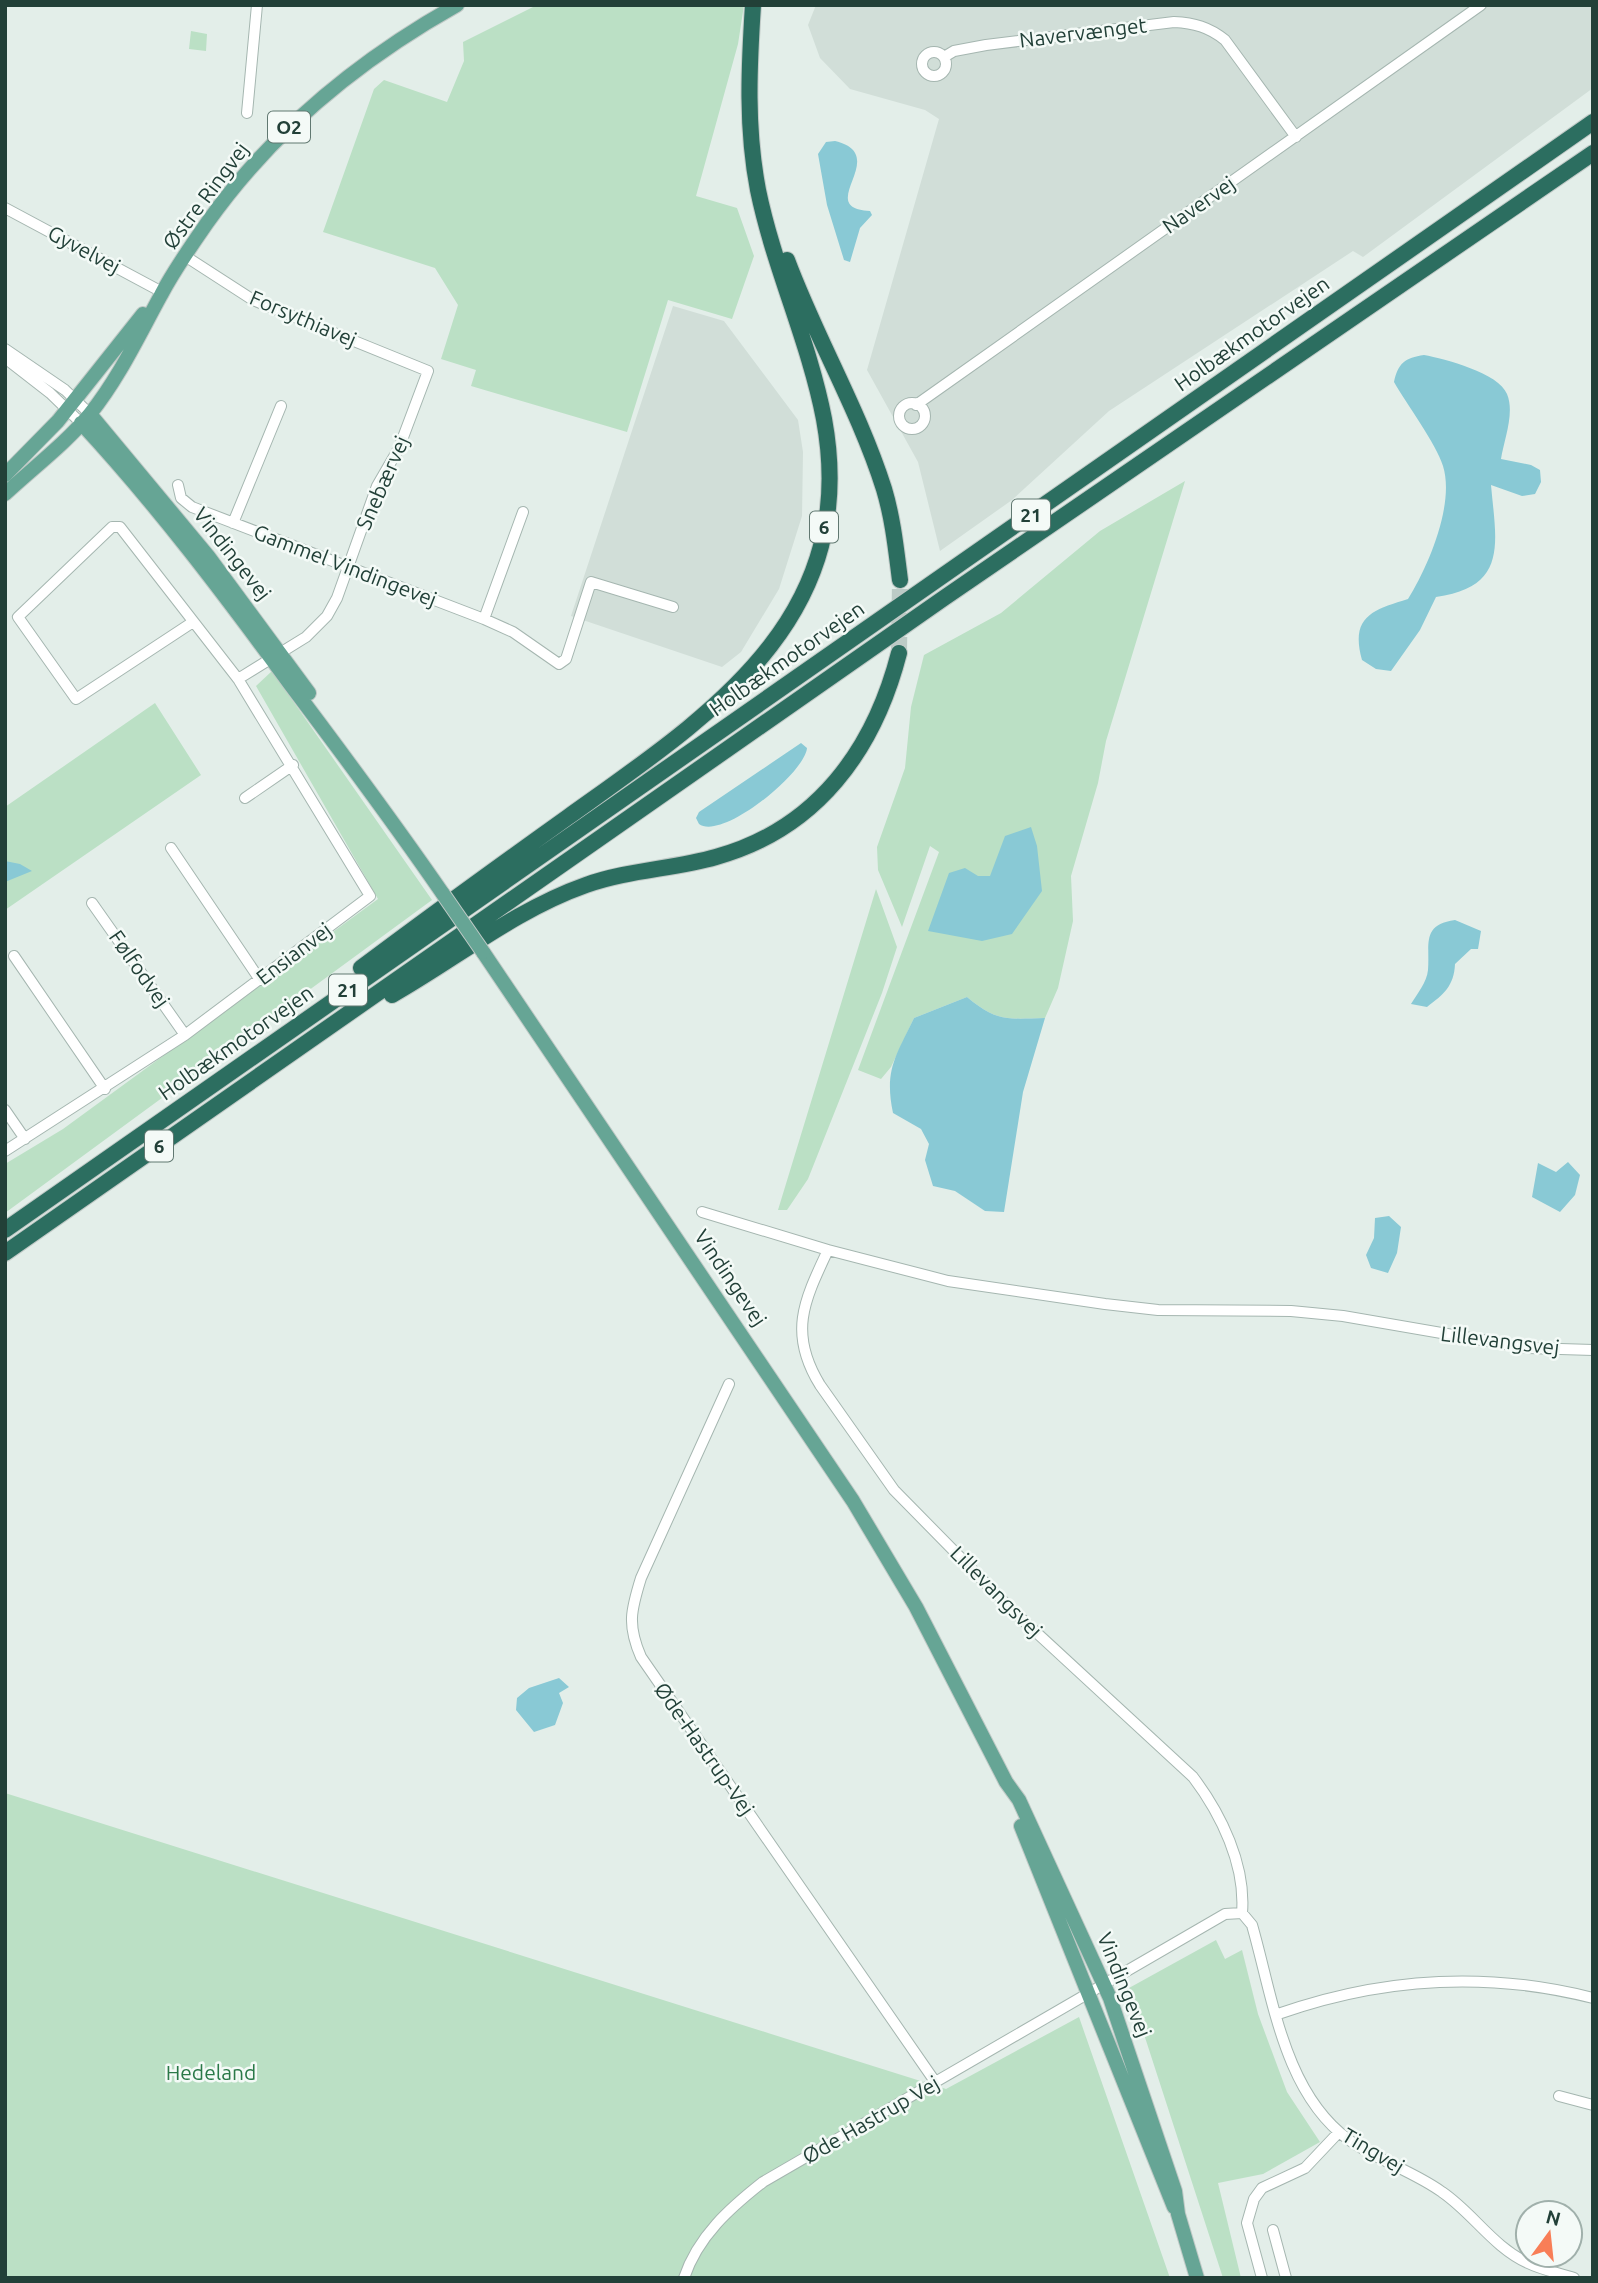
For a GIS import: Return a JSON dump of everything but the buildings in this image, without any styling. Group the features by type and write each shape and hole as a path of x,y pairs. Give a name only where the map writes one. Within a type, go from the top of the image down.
{"highway":[{"name":"6","path":"251,1058 329,992 689,728 769,650 792,617 822,539 829,454 824,418 810,364 776,258 758,189 751,138 748,75 752,5"},
{"path":"763,5 758,120 768,192 782,247 808,316 870,450 884,491 900,580"},
{"name":"Holbækmotorvejen","path":"5,1230 1593,122"},
{"name":"Holbækmotorvejen","path":"5,1253 933,606 1593,153"},
{"name":"6","path":"313,1038 395,994 488,933 543,903 589,884 717,857 755,842 789,824 824,796 851,762 875,724 899,653"}],"main road":[{"name":"Østre Ringvej","path":"5,494 24,477 132,350 162,292 185,256 259,159 321,98 397,40 457,5"},
{"name":"Østre Ringvej","path":"5,475 78,411 140,318 162,292"},
{"name":"Vindingevej","path":"78,411 154,488 378,794 390,817 853,1501 916,1607 1006,1782 1019,1800 1104,1985 1175,2191 1178,2214 1197,2278"},
{"name":"Vindingevej","path":"1006,1782 1011,1804 1135,2109 1166,2193 1178,2214"}],"street":[{"path":"247,113 257,5"},
{"name":"Navervej","path":"916,405 1480,5"},
{"name":"Navervænget","path":"944,57 954,51 986,46 1174,22 1191,23 1215,32 1225,40 1296,137"},
{"name":"Gyvelvej","path":"5,208 162,292"},
{"name":"Forsythiavej","path":"185,256 257,301 428,371"},
{"name":"Vindingevej","path":"5,349 46,375 78,411"},
{"name":"Vindingevej","path":"5,358 78,411"},
{"name":"Snebærvej","path":"238,679 306,637 327,616 348,568 377,486 399,448 428,371"},
{"path":"233,523 281,406"},
{"name":"Gammel Vindingevej","path":"178,485 181,498 192,508 484,619 513,632 562,664 591,582 673,607"},
{"path":"484,619 523,512"},
{"name":"Ensianvej","path":"5,1151 185,1035 370,896 293,765 238,679 120,527 112,527 18,617 76,699 193,622"},
{"path":"245,798 293,765"},
{"path":"171,848 260,979"},
{"name":"Følfodvej","path":"92,903 185,1035"},
{"path":"14,956 105,1089"},
{"path":"5,1110 25,1139"},
{"name":"Lillevangsvej","path":"702,1212 828,1250 947,1281 1158,1310 1291,1311 1343,1316 1528,1348 1593,1350"},
{"name":"Lillevangsvej","path":"828,1250 807,1293 801,1329 807,1359 820,1385 894,1490 1012,1610 1193,1777 1212,1804 1229,1841 1244,1891 1242,1913"},
{"name":"Øde-Hastrup-Vej","path":"729,1384 640,1578 631,1608 631,1634 641,1657 936,2083"},
{"path":"1087,1994 1225,1914 1242,1913"},
{"name":"Tingvej","path":"1242,1913 1252,1925 1291,2060 1322,2115 1339,2132 1373,2155 1442,2192 1511,2253 1551,2274 1574,2278"},
{"path":"1278,2014 1371,1989 1452,1980 1508,1983 1593,1998"},
{"name":"Øde Hastrup Vej","path":"684,2278 705,2238 728,2210 763,2182 1087,1994"},
{"path":"1559,2096 1593,2105"},
{"path":"1262,2278 1247,2223 1254,2199 1262,2188 1305,2168 1339,2132"},
{"path":"1273,2230 1286,2278"}],"shaded area":[{"path":"816,5 1593,5 1593,88 1363,257 1353,251 1109,411 1012,500 940,551 918,462 867,370 939,119 925,110 850,89 820,58 808,25"},
{"path":"673,306 724,321 798,420 803,452 802,516 779,589 741,652 722,667 571,616"}],"green space":[{"path":"537,5 744,5 738,44 696,196 737,208 754,256 732,319 668,300 627,432 471,386 476,370 441,359 458,305 435,268 323,232 374,89 384,80 447,102 464,61 463,42"},
{"path":"191,31 207,34 206,51 189,49"},
{"path":"1185,481 1106,741 1098,783 1071,876 1073,921 1058,988 1045,1018 1021,1019 995,1015 967,997 914,1018 891,1067 881,1079 858,1070 939,852 930,846 902,927 878,870 877,847 905,768 911,707 924,655 1001,613 1100,531"},
{"path":"272,671 432,900 5,1213 5,1164 63,1129 378,899 256,686"},
{"path":"155,703 201,775 5,910 5,807"},
{"path":"876,889 897,947 882,993 808,1179 787,1210 778,1210"},
{"name":"Hedeland","path":"5,1793 946,2089 1079,2017 1170,2278 5,2278"},
{"path":"1216,1940 1225,1959 1242,1950 1258,2014 1287,2092 1320,2142 1263,2174 1218,2183 1241,2278 1223,2278 1129,1988"}],"water":[{"path":"835,141 851,148 857,157 848,201 854,208 870,211 872,215 860,228 850,262 844,260 827,205 818,154 826,142"},
{"path":"1424,355 1483,373 1502,386 1507,394 1510,410 1501,459 1531,465 1540,470 1541,482 1535,494 1522,496 1491,485 1495,543 1493,559 1487,572 1476,583 1460,592 1436,597 1420,630 1391,671 1376,669 1362,660 1359,634 1362,625 1374,612 1408,599 1424,570 1438,535 1445,498 1443,466 1428,435 1394,382 1403,362"},
{"path":"801,743 807,748 803,759 793,773 761,802 725,823 710,827 699,824 696,818 699,812"},
{"path":"1031,827 1037,846 1042,891 1012,934 982,941 928,931 949,873 965,868 978,876 990,876 1005,836"},
{"path":"5,861 20,864 32,871 5,882"},
{"path":"1455,920 1481,931 1478,949 1471,949 1455,964 1450,984 1427,1007 1411,1004 1427,974 1428,944 1432,931 1437,926"},
{"path":"967,997 995,1015 1021,1019 1045,1018 1023,1092 1004,1212 985,1211 955,1191 933,1186 925,1160 929,1144 921,1129 893,1113 890,1085 893,1064 914,1018"},
{"path":"1568,1162 1580,1175 1575,1195 1560,1212 1532,1197 1538,1163 1556,1172"},
{"path":"1389,1216 1401,1227 1397,1253 1388,1273 1371,1268 1366,1255 1374,1238 1375,1218"},
{"path":"559,1678 569,1687 559,1693 563,1703 555,1725 534,1732 516,1710 517,1698 529,1688"}],"tunnel":[{"path":"899,653 900,580"}]}
